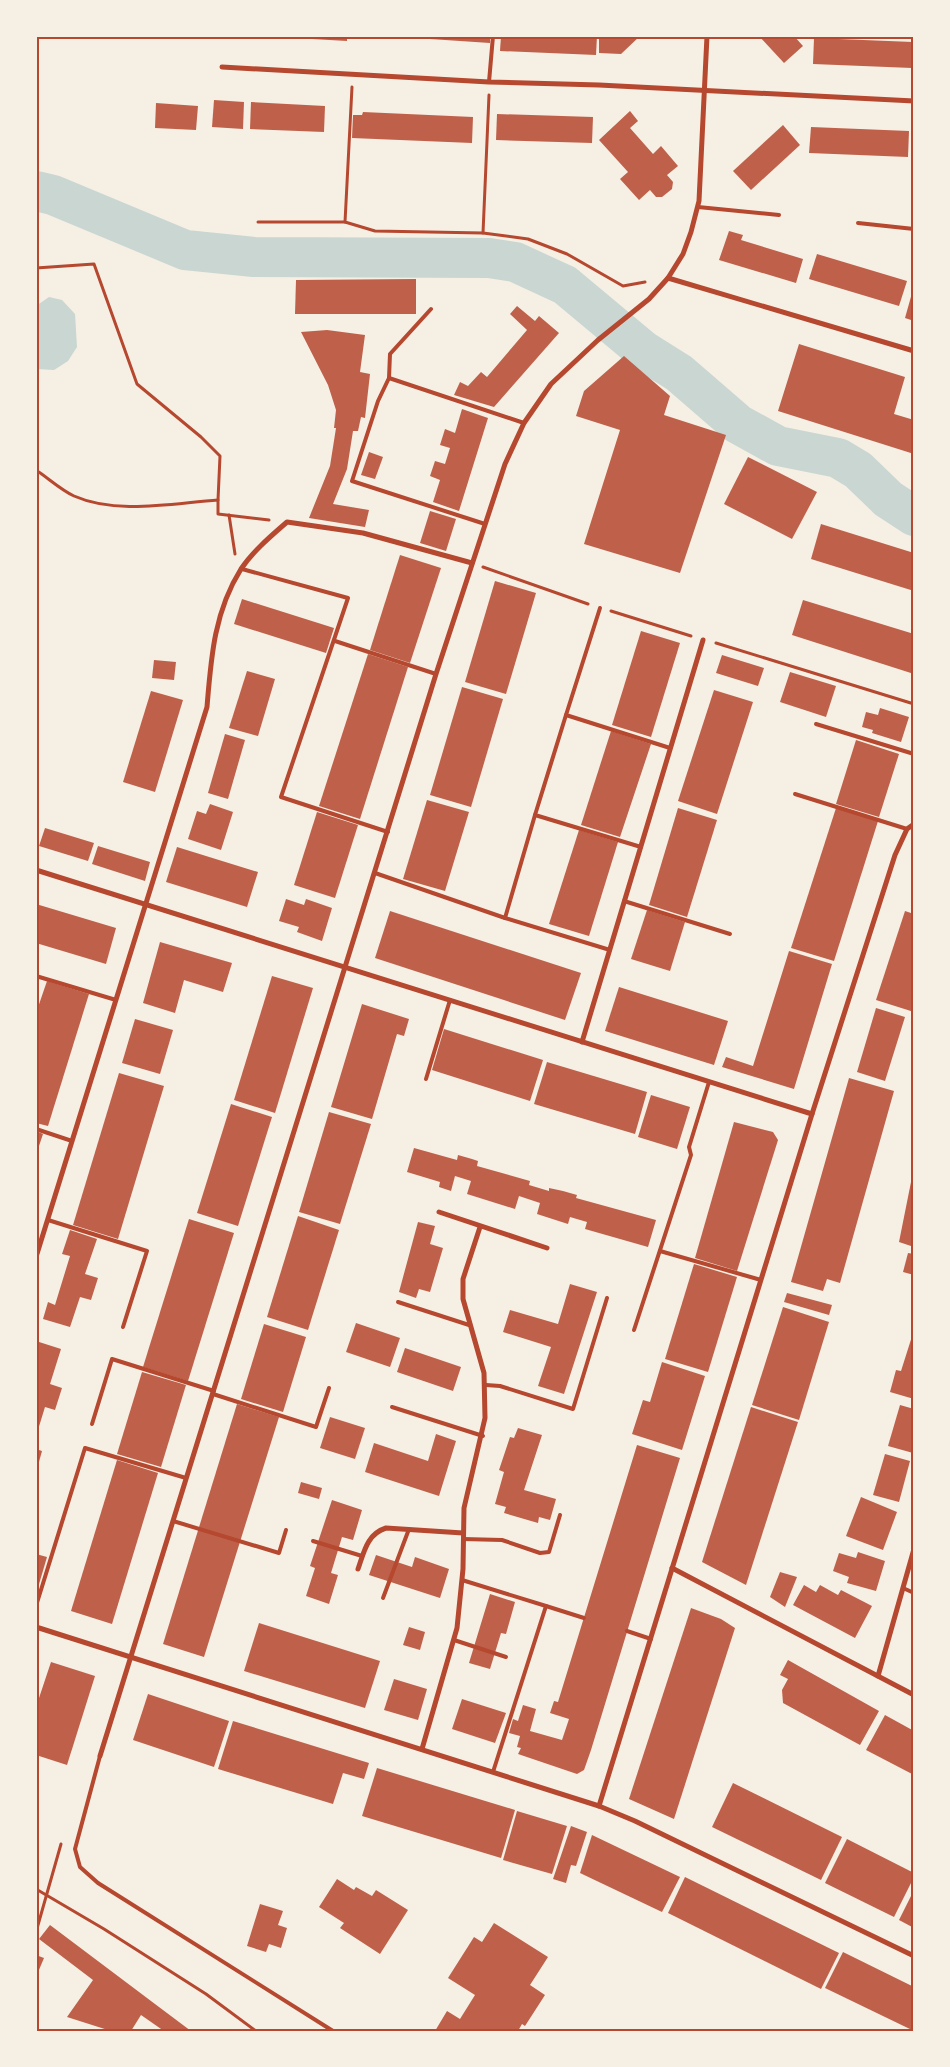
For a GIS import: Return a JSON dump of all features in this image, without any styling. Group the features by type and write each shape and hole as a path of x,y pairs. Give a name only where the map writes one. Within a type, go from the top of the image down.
{"street":[{"path":"100,1756 376,873 436,674 505,464 524,423 551,384 598,340 649,299 668,278 683,254 698,207 707,36"},
{"path":"222,67 489,82 705,89 914,101"},
{"path":"668,278 914,351"},
{"path":"36,1257 207,707 212,640 225,603 242,569 287,522 363,533 472,563"},
{"path":"582,1042 703,640"},
{"path":"599,1806 812,1114 895,855 907,829 914,824"},
{"path":"36,870 147,903 812,1114"},
{"path":"439,1212 547,1248"},
{"path":"422,1749 454,1640 462,1580 466,1499 483,1436 486,1385 480,1355 469,1325 463,1299 463,1279 480,1226"},
{"path":"358,1569 367,1542 379,1530 386,1528 464,1533"},
{"path":"878,1676 914,1549"},
{"path":"672,1568 914,1695"},
{"path":"36,1627 599,1806 635,1821 914,1956"}],"lane":[{"path":"489,82 493,36"},
{"path":"698,207 779,215"},
{"path":"858,223 914,230"},
{"path":"431,309 390,354 389,378 378,401 352,481 485,524"},
{"path":"389,378 524,423"},
{"path":"242,569 348,598 281,796 388,832"},
{"path":"505,918 600,608"},
{"path":"334,641 436,674"},
{"path":"566,715 670,748"},
{"path":"816,724 914,754"},
{"path":"795,794 907,829"},
{"path":"535,815 640,847"},
{"path":"376,873 505,918 610,950"},
{"path":"624,901 730,934"},
{"path":"36,976 116,1000"},
{"path":"426,1079 450,1000"},
{"path":"634,1330 691,1154 689,1147 709,1082"},
{"path":"36,1129 72,1140"},
{"path":"48,1220 147,1251 123,1327"},
{"path":"660,1251 761,1280"},
{"path":"486,1385 500,1386 572,1409 608,1298"},
{"path":"398,1302 469,1325"},
{"path":"92,1424 112,1360 316,1427 329,1388"},
{"path":"392,1407 483,1436"},
{"path":"36,1606 84,1448 186,1478"},
{"path":"463,1539 502,1540 540,1553 549,1552 560,1515"},
{"path":"173,1521 279,1553 286,1530"},
{"path":"383,1598 409,1529"},
{"path":"313,1541 362,1556"},
{"path":"462,1580 584,1618"},
{"path":"902,1588 914,1593"},
{"path":"493,1772 546,1606"},
{"path":"627,1631 650,1639"},
{"path":"454,1640 506,1658"},
{"path":"100,1756 75,1849 80,1867 98,1883 333,2031"}],"path":[{"path":"345,222 352,74"},
{"path":"483,233 489,82"},
{"path":"258,222 345,222 375,231 483,233 528,239 567,254 623,286 668,278"},
{"path":"36,268 94,264 137,384 201,437 220,456 218,514 287,522"},
{"path":"36,470 74,496 106,505 141,505 218,500"},
{"path":"229,515 236,562 242,569"},
{"path":"36,1889 104,1929 198,1989 256,2031"}],"shaded area":[{"path":"49,297 62,300 75,314 77,347 68,361 54,370 36,369 36,306"}],"building":[{"path":"260,36 347,36 347,41"},
{"path":"385,36 490,36 490,43"},
{"path":"501,36 597,36 596,55 500,51"},
{"path":"604,36 640,36 621,54 599,53 599,38 606,38"},
{"path":"759,36 794,36 803,46 784,63"},
{"path":"814,38 913,42 912,68 813,64"},
{"path":"214,100 244,102 243,129 212,127"},
{"path":"251,102 325,106 324,132 250,129"},
{"path":"156,103 198,106 196,130 155,128"},
{"path":"630,111 638,121 630,128 653,154 661,146 678,166 667,175 673,182 672,189 662,197 656,197 650,190 639,200 620,179 628,172 599,140"},
{"path":"363,112 473,117 472,143 352,138 353,115 362,115"},
{"path":"497,114 593,117 592,143 496,140"},
{"path":"783,125 800,145 751,190 733,171"},
{"path":"811,127 909,131 908,157 809,153"},
{"path":"729,231 743,235 741,240 803,259 796,283 719,260"},
{"path":"817,254 907,281 899,306 809,279"},
{"path":"416,279 416,314 295,314 296,280"},
{"path":"912,293 914,294 914,321 905,318"},
{"path":"517,306 535,321 539,316 559,333 494,407 454,395 460,382 468,386 481,372 487,377 527,330 510,314"},
{"path":"327,330 365,335 360,372 370,374 365,418 361,417 358,431 353,431 347,469 333,504 369,510 365,527 309,518 330,466 336,428 334,428 336,410 328,385 301,332"},
{"path":"799,344 905,377 894,414 914,420 914,454 778,411"},
{"path":"624,356 670,396 664,415 726,435 680,573 584,544 620,430 576,416 584,391"},
{"path":"462,409 488,418 459,511 433,502 440,480 430,476 435,461 445,464 450,448 440,445 445,429 455,433"},
{"path":"369,452 383,457 375,479 361,475"},
{"path":"748,457 817,492 792,539 724,504"},
{"path":"430,511 456,519 446,551 420,543"},
{"path":"821,524 914,553 914,591 811,559"},
{"path":"400,555 441,568 410,663 370,650"},
{"path":"495,581 536,593 506,694 465,682"},
{"path":"242,599 334,628 326,653 234,624"},
{"path":"803,600 914,634 914,674 792,635"},
{"path":"641,631 680,643 651,737 612,725"},
{"path":"368,654 408,667 360,819 319,806"},
{"path":"722,655 764,668 758,686 716,673"},
{"path":"154,660 176,662 174,680 152,678"},
{"path":"247,671 275,679 258,736 229,728"},
{"path":"790,672 836,686 826,717 780,702"},
{"path":"462,687 503,699 471,807 430,795"},
{"path":"714,690 753,702 717,814 678,801"},
{"path":"151,691 183,700 155,792 123,782"},
{"path":"880,708 909,717 901,742 872,733 873,730 862,727 866,712 878,715"},
{"path":"611,731 651,744 620,837 581,825"},
{"path":"225,734 245,740 228,799 208,793"},
{"path":"856,740 899,754 879,817 836,804"},
{"path":"427,800 469,812 445,891 403,879"},
{"path":"210,804 233,812 221,850 188,839 197,811 206,814"},
{"path":"678,808 717,820 687,917 649,905"},
{"path":"836,808 878,821 834,961 791,948"},
{"path":"317,812 358,825 335,898 294,885"},
{"path":"45,828 94,843 88,861 39,846"},
{"path":"579,830 618,842 589,936 549,924"},
{"path":"98,846 150,862 145,881 92,864"},
{"path":"177,847 258,872 247,907 166,882"},
{"path":"286,899 304,905 306,899 332,908 322,941 297,932 299,927 279,921"},
{"path":"36,904 116,928 106,964 36,943"},
{"path":"647,910 685,922 670,971 631,959"},
{"path":"390,911 581,973 565,1020 375,958"},
{"path":"905,911 914,914 914,1012 876,1000"},
{"path":"160,942 232,963 223,992 184,980 175,1013 143,1003"},
{"path":"789,951 832,964 794,1089 722,1067 726,1057 753,1066"},
{"path":"272,976 313,988 275,1113 234,1100"},
{"path":"47,981 89,994 48,1126 36,1123 36,1013"},
{"path":"619,987 728,1021 714,1065 605,1031"},
{"path":"362,1004 409,1019 404,1036 397,1034 372,1119 331,1107"},
{"path":"876,1008 905,1017 885,1081 857,1072"},
{"path":"135,1019 173,1030 160,1074 122,1063"},
{"path":"444,1029 543,1060 530,1101 432,1070"},
{"path":"547,1062 647,1092 635,1134 534,1104"},
{"path":"119,1073 164,1086 118,1239 73,1225"},
{"path":"849,1078 894,1091 840,1283 827,1279 823,1291 791,1282"},
{"path":"651,1095 690,1107 677,1149 638,1137"},
{"path":"231,1104 272,1117 238,1226 197,1213"},
{"path":"329,1112 371,1124 340,1224 299,1212"},
{"path":"734,1122 773,1132 778,1140 737,1271 695,1258"},
{"path":"36,1131 43,1134 37,1152 36,1152"},
{"path":"414,1148 457,1160 458,1155 472,1159 478,1161 477,1166 530,1181 529,1185 549,1191 549,1188 563,1191 577,1195 576,1198 656,1220 648,1247 585,1229 587,1222 570,1217 568,1224 537,1214 540,1203 519,1196 515,1209 467,1194 471,1181 455,1176 451,1191 439,1187 440,1182 407,1172"},
{"path":"914,1172 914,1247 899,1242"},
{"path":"298,1216 339,1230 308,1330 267,1317"},
{"path":"189,1219 234,1233 188,1381 143,1367"},
{"path":"418,1222 435,1226 430,1244 443,1248 430,1292 419,1289 416,1298 399,1292"},
{"path":"70,1230 97,1239 85,1274 98,1278 91,1300 80,1297 70,1327 43,1319 48,1302 55,1305 70,1256 62,1254"},
{"path":"908,1253 914,1254 914,1275 903,1272"},
{"path":"694,1264 737,1277 708,1372 665,1359"},
{"path":"570,1284 597,1292 564,1394 538,1386 551,1347 503,1332 510,1310 558,1324"},
{"path":"787,1293 832,1305 829,1315 784,1302"},
{"path":"783,1307 829,1322 799,1420 752,1405"},
{"path":"356,1323 400,1338 390,1367 346,1352"},
{"path":"264,1324 306,1337 283,1412 241,1399"},
{"path":"914,1330 914,1399 890,1392 896,1370 901,1371"},
{"path":"36,1341 61,1349 50,1384 62,1388 55,1410 45,1407 37,1433"},
{"path":"405,1348 461,1367 453,1391 397,1372"},
{"path":"662,1362 705,1376 682,1450 632,1434 643,1400 650,1402"},
{"path":"142,1372 186,1385 161,1467 117,1454"},
{"path":"237,1404 279,1417 204,1657 163,1644"},
{"path":"900,1405 914,1409 913,1453 888,1446"},
{"path":"751,1407 798,1422 746,1585 702,1562"},
{"path":"330,1417 365,1428 355,1459 320,1448"},
{"path":"518,1428 542,1435 524,1490 556,1499 550,1520 539,1517 538,1523 504,1513 506,1507 495,1504 504,1472 499,1470 510,1437 514,1438"},
{"path":"436,1434 456,1441 439,1496 365,1472 374,1443 428,1461"},
{"path":"637,1445 680,1458 591,1750 584,1770 577,1774 518,1754 521,1748 517,1747 520,1736 509,1733 513,1719 518,1721 523,1705 536,1709 530,1731 562,1740 569,1719 550,1713 554,1701 558,1702"},
{"path":"36,1449 42,1451 37,1469 36,1469"},
{"path":"885,1454 910,1461 899,1502 873,1495"},
{"path":"117,1460 158,1473 112,1624 71,1611"},
{"path":"301,1482 322,1488 319,1499 298,1493"},
{"path":"861,1497 897,1512 883,1550 846,1536"},
{"path":"332,1500 362,1510 353,1540 342,1537 331,1573 338,1575 329,1604 306,1596 315,1568 310,1566"},
{"path":"858,1552 885,1561 876,1591 847,1583 849,1577 833,1571 839,1553 856,1558"},
{"path":"36,1554 47,1557 37,1591 36,1591"},
{"path":"376,1555 412,1567 415,1557 449,1569 440,1598 369,1575"},
{"path":"780,1572 797,1577 785,1607 770,1597"},
{"path":"804,1585 816,1592 820,1585 838,1595 841,1590 872,1606 855,1638 793,1605"},
{"path":"490,1594 515,1602 506,1634 501,1633 490,1669 469,1663"},
{"path":"691,1608 721,1619 735,1628 674,1819 629,1799"},
{"path":"259,1623 380,1661 365,1708 244,1671"},
{"path":"409,1627 425,1632 420,1650 403,1645"},
{"path":"788,1660 879,1711 860,1745 783,1703 782,1690 788,1679 780,1675"},
{"path":"51,1662 95,1676 67,1765 36,1755 36,1707"},
{"path":"394,1679 427,1689 418,1720 384,1710"},
{"path":"148,1694 229,1721 214,1767 133,1740"},
{"path":"462,1699 506,1713 495,1743 452,1729"},
{"path":"885,1715 914,1731 914,1775 866,1750"},
{"path":"233,1721 369,1763 364,1779 343,1773 333,1804 218,1769"},
{"path":"377,1768 515,1810 501,1858 362,1816"},
{"path":"733,1783 842,1837 821,1880 712,1827"},
{"path":"517,1811 567,1826 552,1874 503,1860"},
{"path":"571,1826 587,1832 576,1866 571,1865 566,1883 553,1879"},
{"path":"592,1835 680,1877 662,1912 580,1873"},
{"path":"847,1839 914,1873 914,1877 894,1917 825,1883"},
{"path":"685,1877 839,1953 821,1989 668,1913"},
{"path":"337,1879 354,1890 356,1887 372,1896 376,1890 408,1910 380,1954 340,1928 344,1923 319,1907"},
{"path":"914,1890 914,1928 899,1920"},
{"path":"260,1904 283,1911 278,1925 287,1928 281,1948 269,1944 266,1952 247,1946"},
{"path":"494,1923 548,1957 530,1985 545,1995 525,2026 522,2024 518,2031 435,2031 447,2011 460,2019 475,1995 448,1978 474,1937 482,1942"},
{"path":"50,1925 191,2031 164,2031 141,2015 131,2031 111,2031 67,2017 93,1980 39,1939"},
{"path":"843,1952 914,1987 914,2031 825,1988"},
{"path":"36,1955 44,1958 36,1977"}],"waterway":[{"path":"36,191 53,195 185,250 254,257 489,258 515,262 565,285 644,351 679,373 738,424 778,446 838,458 858,470 888,499 914,516"}]}
